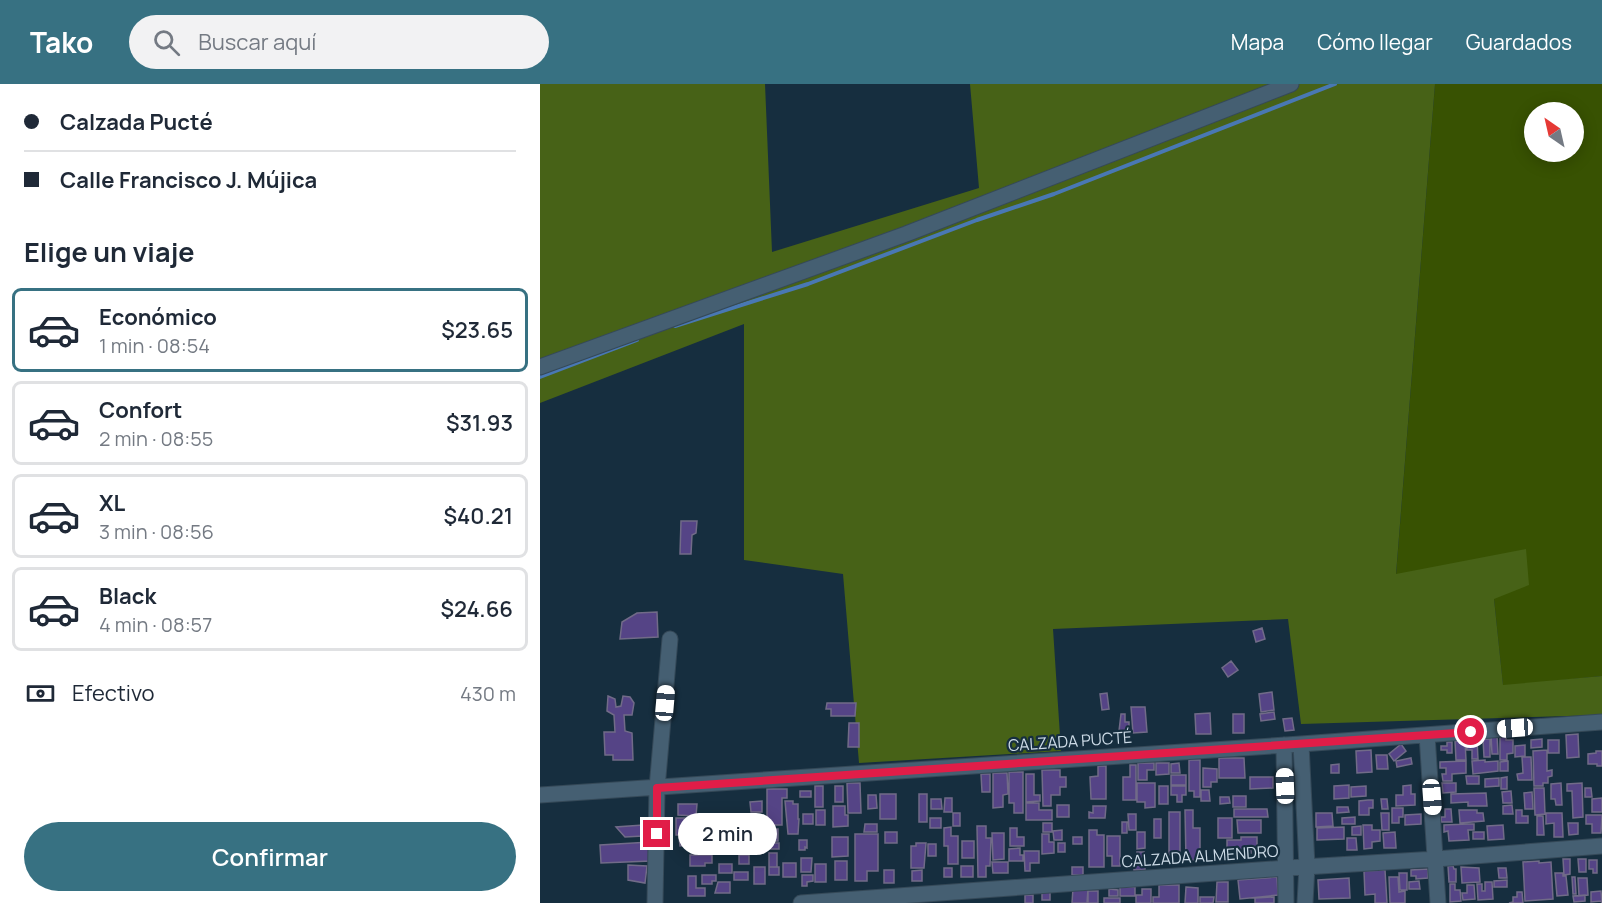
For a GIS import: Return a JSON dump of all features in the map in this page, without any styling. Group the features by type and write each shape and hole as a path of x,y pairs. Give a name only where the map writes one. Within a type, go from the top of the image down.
{"street":[{"path":"540,367 906,234 1291,84"},
{"path":"655,903 657,788 670,639"},
{"name":"CALZADA PUCTÉ","path":"540,795 1602,722"},
{"path":"1427,735 1438,903"},
{"path":"1301,744 1307,866 1305,903"},
{"path":"1284,745 1286,903"},
{"name":"CALZADA ALMENDRO","path":"801,903 1602,846"}],"green space":[{"path":"540,84 765,84 772,252 979,188 970,84 1435,84 1396,574 1526,549 1529,585 1494,599 1503,685 1602,676 1602,715 1301,724 1288,619 1053,629 1061,751 859,763 843,574 744,560 744,324 540,403"},
{"path":"1435,84 1602,84 1602,676 1503,686 1494,599 1396,575"}],"building":[{"path":"681,521 697,521 696,533 692,535 691,554 680,554"},
{"path":"657,612 658,637 620,639 622,622 637,613"},
{"path":"1262,628 1265,639 1256,642 1253,631"},
{"path":"1231,661 1238,670 1228,677 1222,668"},
{"path":"1272,692 1274,710 1261,712 1259,694"},
{"path":"1107,693 1109,709 1102,710 1100,694"},
{"path":"608,696 615,699 616,707 621,706 623,696 630,697 634,703 632,715 624,715 625,731 632,733 633,760 613,760 613,755 605,755 604,732 615,732 614,715 607,711"},
{"path":"827,703 856,703 855,716 831,716 831,709 826,709"},
{"path":"1131,707 1145,707 1147,732 1133,733"},
{"path":"1274,712 1275,719 1261,721 1260,714"},
{"path":"1210,713 1211,734 1196,734 1195,714"},
{"path":"1121,714 1125,714 1125,722 1129,722 1129,730 1119,731"},
{"path":"1233,714 1244,714 1244,733 1233,733"},
{"path":"1292,718 1294,730 1285,731 1283,719"},
{"path":"849,723 859,723 859,747 848,747"},
{"path":"1578,734 1579,757 1567,758 1566,735"},
{"path":"1491,735 1497,735 1498,754 1492,754"},
{"path":"1500,736 1506,736 1506,740 1513,740 1513,753 1507,754 1507,760 1500,760"},
{"path":"1477,739 1478,759 1472,759 1472,750 1467,750 1466,740"},
{"path":"1483,739 1490,739 1490,757 1484,757"},
{"path":"1542,739 1542,747 1531,748 1531,740"},
{"path":"1548,740 1559,740 1559,753 1548,753"},
{"path":"1455,741 1465,741 1466,760 1456,760"},
{"path":"1447,742 1452,742 1452,753 1441,750 1441,746 1447,746"},
{"path":"1401,744 1406,751 1394,761 1389,754"},
{"path":"1525,745 1525,756 1515,757 1515,746"},
{"path":"1371,750 1372,772 1357,773 1356,751"},
{"path":"1547,750 1547,771 1552,770 1552,776 1548,777 1548,783 1543,783 1543,786 1534,786 1533,751"},
{"path":"1596,751 1602,751 1602,766 1588,764 1588,754 1596,753"},
{"path":"1376,755 1387,755 1388,769 1377,769"},
{"path":"1522,757 1531,757 1532,780 1518,780 1517,774 1523,773"},
{"path":"1219,758 1244,758 1245,778 1219,778"},
{"path":"1411,758 1412,764 1397,767 1396,761"},
{"path":"1189,760 1200,760 1200,797 1194,797 1194,791 1189,791"},
{"path":"1485,760 1485,762 1498,761 1498,771 1473,774 1472,761"},
{"path":"1466,761 1466,773 1452,774 1452,781 1443,781 1442,774 1446,774 1446,768 1440,768 1440,762"},
{"path":"1508,761 1508,771 1500,771 1500,762"},
{"path":"1138,763 1154,763 1154,770 1147,770 1147,780 1138,780"},
{"path":"1156,763 1169,763 1169,774 1156,775"},
{"path":"1179,763 1180,773 1171,773 1171,764"},
{"path":"1339,764 1339,773 1331,773 1331,765"},
{"path":"1130,765 1136,765 1136,800 1123,800 1123,777 1130,777"},
{"path":"1098,766 1106,766 1106,799 1091,799 1090,777 1098,776"},
{"path":"1203,768 1217,769 1217,782 1211,782 1211,787 1203,787"},
{"path":"1042,770 1060,770 1060,777 1066,777 1066,787 1060,787 1060,795 1051,795 1051,806 1043,806"},
{"path":"1009,772 1023,772 1023,813 1014,813 1014,803 1009,803"},
{"path":"993,773 1007,773 1008,794 1003,795 1003,807 993,808"},
{"path":"981,774 990,774 990,792 982,792"},
{"path":"1026,774 1034,774 1034,795 1040,795 1040,801 1026,802"},
{"path":"1171,775 1186,775 1186,785 1171,785"},
{"path":"1466,776 1479,776 1479,784 1467,784"},
{"path":"1250,777 1273,777 1273,788 1250,789"},
{"path":"1507,777 1507,789 1501,789 1501,778"},
{"path":"1499,778 1499,786 1485,787 1485,779"},
{"path":"847,783 860,783 861,813 848,813"},
{"path":"1137,783 1155,783 1155,807 1145,808 1145,802 1137,802"},
{"path":"1442,783 1456,783 1456,792 1443,793"},
{"path":"1561,783 1562,805 1556,805 1555,799 1551,799 1551,784"},
{"path":"1582,783 1583,817 1573,818 1572,791 1567,791 1567,784"},
{"path":"1349,785 1349,798 1334,799 1334,786"},
{"path":"1411,785 1411,794 1415,794 1415,805 1396,806 1396,795 1403,795 1403,786"},
{"path":"815,786 823,786 823,807 815,807"},
{"path":"835,786 843,786 843,802 835,802"},
{"path":"1159,786 1168,786 1168,804 1159,804"},
{"path":"1171,786 1186,786 1186,795 1182,795 1182,802 1177,802 1177,795 1171,795"},
{"path":"1366,786 1366,796 1351,797 1351,787"},
{"path":"1534,788 1544,788 1545,814 1535,815"},
{"path":"1585,788 1591,788 1592,797 1585,797"},
{"path":"767,789 787,789 787,798 782,798 782,825 767,825"},
{"path":"1201,790 1209,790 1210,801 1201,801"},
{"path":"800,791 811,791 811,797 800,797"},
{"path":"1511,791 1512,803 1503,803 1502,792"},
{"path":"1532,792 1533,809 1525,809 1524,793"},
{"path":"1486,793 1487,806 1468,806 1468,802 1451,803 1451,794"},
{"path":"880,794 896,794 896,819 880,819"},
{"path":"919,794 927,794 927,822 919,822"},
{"path":"868,795 876,795 877,808 868,809"},
{"path":"1233,796 1246,796 1246,807 1233,807"},
{"path":"1220,797 1229,797 1230,803 1220,804"},
{"path":"945,798 952,798 952,812 944,812"},
{"path":"1602,798 1602,812 1592,812 1592,799"},
{"path":"931,799 941,799 942,809 931,809"},
{"path":"1381,799 1387,799 1388,809 1382,809"},
{"path":"1373,800 1373,808 1369,808 1369,815 1359,815 1359,801"},
{"path":"762,801 762,812 751,812 750,802"},
{"path":"785,801 798,804 798,834 788,834"},
{"path":"1026,803 1039,803 1039,810 1052,810 1052,820 1026,820"},
{"path":"678,804 697,804 696,816 678,815"},
{"path":"1057,805 1069,805 1069,817 1057,817"},
{"path":"1512,805 1513,814 1503,814 1503,806"},
{"path":"833,806 845,806 848,826 833,827"},
{"path":"1093,806 1106,806 1105,818 1089,818 1089,812 1093,813"},
{"path":"1337,807 1348,807 1349,812 1337,813"},
{"path":"1392,808 1403,808 1403,817 1399,817 1399,823 1392,823"},
{"path":"1234,809 1267,809 1268,817 1234,817"},
{"path":"1445,809 1451,809 1452,822 1441,822 1441,817 1445,817"},
{"path":"816,810 825,810 825,825 816,825"},
{"path":"1185,810 1193,810 1193,828 1200,828 1200,860 1186,860"},
{"path":"1459,810 1477,810 1477,813 1483,813 1484,821 1460,823"},
{"path":"1516,810 1522,810 1522,816 1528,816 1528,823 1516,823"},
{"path":"1169,812 1180,812 1180,854 1169,855"},
{"path":"953,813 960,813 960,826 953,826"},
{"path":"1316,813 1332,813 1333,826 1316,827"},
{"path":"1381,813 1389,813 1389,830 1382,830"},
{"path":"1546,813 1562,813 1563,837 1554,837 1554,823 1546,824"},
{"path":"803,814 813,814 813,824 803,824"},
{"path":"1128,814 1136,814 1136,830 1129,830"},
{"path":"1421,814 1421,824 1405,825 1405,815"},
{"path":"1586,815 1602,815 1601,833 1592,833 1592,824 1586,824"},
{"path":"1537,816 1543,816 1544,835 1537,835"},
{"path":"1355,817 1355,824 1342,824 1342,818"},
{"path":"676,818 695,818 695,825 699,826 699,831 695,831 695,835 676,835"},
{"path":"930,818 941,818 941,828 930,828"},
{"path":"1218,818 1232,818 1232,838 1218,838"},
{"path":"1154,819 1161,819 1161,838 1154,838"},
{"path":"1237,820 1261,820 1261,833 1238,833"},
{"path":"758,821 766,824 766,837 750,837 750,829 758,829"},
{"path":"1122,822 1127,822 1127,833 1122,833"},
{"path":"1043,823 1052,823 1052,832 1043,832"},
{"path":"1568,823 1578,823 1578,834 1569,835"},
{"path":"865,824 877,824 877,832 864,832"},
{"path":"1474,824 1474,830 1468,830 1469,840 1449,841 1448,831 1444,832 1444,825"},
{"path":"643,825 645,830 643,836 625,837 616,827"},
{"path":"1363,825 1372,825 1372,830 1380,830 1380,841 1372,842 1372,848 1364,849"},
{"path":"1503,825 1504,839 1488,840 1487,826"},
{"path":"977,826 986,826 986,838 991,838 990,866 986,866 986,877 978,877"},
{"path":"1361,826 1361,835 1352,835 1352,827"},
{"path":"951,827 951,836 958,836 958,864 948,864 948,846 944,846 944,828"},
{"path":"1344,827 1344,839 1317,840 1317,828"},
{"path":"1010,828 1017,828 1017,837 1024,837 1024,846 1010,846"},
{"path":"768,829 778,829 778,841 768,841"},
{"path":"1062,830 1062,840 1054,840 1053,831"},
{"path":"1089,830 1097,830 1097,835 1104,835 1104,867 1089,867"},
{"path":"885,832 897,832 897,843 885,843"},
{"path":"1137,832 1145,832 1145,848 1137,849"},
{"path":"1395,832 1396,848 1384,848 1383,833"},
{"path":"1473,832 1484,832 1484,839 1473,839"},
{"path":"992,833 1004,833 1004,859 993,860"},
{"path":"855,834 878,834 878,871 867,871 867,881 855,881"},
{"path":"1042,834 1049,834 1049,842 1054,842 1054,853 1042,854"},
{"path":"694,836 709,836 709,845 694,845"},
{"path":"1107,836 1120,836 1120,866 1112,866 1112,856 1107,856"},
{"path":"679,837 689,837 690,845 680,846"},
{"path":"832,837 848,837 848,856 832,857"},
{"path":"1073,837 1082,837 1082,844 1073,844"},
{"path":"1241,837 1257,837 1257,849 1251,849 1251,853 1227,854 1227,840 1241,840"},
{"path":"1347,838 1356,838 1357,850 1347,850"},
{"path":"799,840 807,840 805,850 799,850"},
{"path":"962,841 974,841 974,858 962,858"},
{"path":"650,842 651,861 601,863 600,845"},
{"path":"751,843 757,843 757,853 751,853"},
{"path":"767,843 779,843 779,849 767,849"},
{"path":"916,843 926,843 924,868 911,868 911,846 916,846"},
{"path":"1058,843 1065,843 1065,852 1058,852"},
{"path":"928,844 936,844 936,856 928,856"},
{"path":"1020,848 1023,861 1009,861 1009,849"},
{"path":"1024,851 1039,851 1039,863 1030,863 1030,871 1025,871"},
{"path":"1137,852 1144,852 1144,862 1137,863"},
{"path":"769,853 777,853 777,867 769,867"},
{"path":"690,855 712,855 712,863 705,863 705,866 690,866"},
{"path":"739,855 749,855 749,864 739,864"},
{"path":"801,858 812,858 811,872 801,872"},
{"path":"1563,859 1570,859 1570,874 1564,875"},
{"path":"1578,859 1586,859 1586,872 1579,872"},
{"path":"1589,860 1597,860 1597,873 1589,869"},
{"path":"835,861 847,861 847,880 835,880"},
{"path":"1539,861 1539,863 1551,862 1553,899 1525,901 1523,862"},
{"path":"992,862 1008,862 1008,873 993,873"},
{"path":"783,863 796,863 796,877 783,877"},
{"path":"719,864 732,864 732,873 719,873"},
{"path":"815,864 826,864 826,882 815,882"},
{"path":"1134,864 1145,864 1145,870 1134,870"},
{"path":"628,865 647,866 645,883 628,880"},
{"path":"961,866 973,866 973,877 961,877"},
{"path":"1448,866 1456,869 1456,882 1449,882"},
{"path":"754,867 765,867 765,884 754,884"},
{"path":"769,867 779,867 779,875 769,875"},
{"path":"1072,867 1083,867 1083,875 1072,875"},
{"path":"1461,867 1479,868 1480,882 1462,883"},
{"path":"944,868 952,868 952,877 944,877"},
{"path":"1498,868 1506,868 1507,878 1499,878"},
{"path":"1428,869 1428,878 1416,879 1416,876 1411,876 1411,870"},
{"path":"884,870 894,870 894,883 884,883"},
{"path":"922,870 922,881 912,881 912,871"},
{"path":"1385,870 1387,903 1375,903 1375,894 1365,895 1364,871"},
{"path":"734,872 748,872 748,880 734,880"},
{"path":"1399,873 1407,873 1407,890 1400,890"},
{"path":"1555,873 1563,873 1563,876 1566,876 1568,895 1557,896"},
{"path":"702,875 716,875 716,881 712,881 712,884 702,884"},
{"path":"802,875 813,875 813,881 807,882 807,886 802,886"},
{"path":"688,876 696,876 696,888 705,888 705,896 688,896"},
{"path":"1277,877 1278,895 1240,899 1238,880"},
{"path":"1389,877 1398,877 1399,892 1405,891 1405,903 1390,903"},
{"path":"1572,877 1575,877 1576,894 1573,894"},
{"path":"1349,878 1350,898 1319,899 1318,880"},
{"path":"1578,878 1587,878 1588,895 1579,896"},
{"path":"1507,880 1507,887 1494,887 1494,881"},
{"path":"1419,881 1420,889 1409,889 1409,882"},
{"path":"718,882 730,882 730,893 715,893"},
{"path":"1217,882 1228,882 1228,902 1216,902"},
{"path":"1485,882 1492,882 1493,899 1478,900 1477,884 1482,884 1482,891 1485,891"},
{"path":"1450,884 1455,884 1455,890 1460,890 1461,901 1450,902"},
{"path":"1159,885 1179,885 1179,903 1153,903 1153,897 1159,897"},
{"path":"1467,885 1474,885 1475,899 1463,900 1462,893 1467,893"},
{"path":"1120,887 1135,887 1135,896 1120,896"},
{"path":"1186,887 1198,888 1198,903 1185,903"},
{"path":"1073,888 1088,889 1087,903 1072,903"},
{"path":"1109,889 1118,890 1118,896 1109,896"},
{"path":"1142,889 1151,889 1151,903 1136,903 1136,895 1142,895"},
{"path":"1088,891 1098,891 1098,903 1088,903"},
{"path":"1601,891 1602,903 1601,901 1591,902 1591,892"},
{"path":"1042,892 1050,892 1050,900 1042,900"},
{"path":"1517,892 1522,892 1523,903 1509,903 1513,902 1513,897 1517,897"},
{"path":"1025,895 1033,895 1033,903 1025,903"},
{"path":"1585,895 1585,901 1574,902 1573,896"},
{"path":"1200,897 1214,897 1213,903 1200,903"},
{"path":"1274,897 1274,903 1255,903 1255,898"},
{"path":"1104,898 1120,898 1120,903 1104,903"}],"waterway":[{"path":"675,326 808,284 977,220 1054,194 1335,84"},
{"path":"540,377 637,340"}],"route":[{"path":"657,834 657,788 1471,732"}]}
